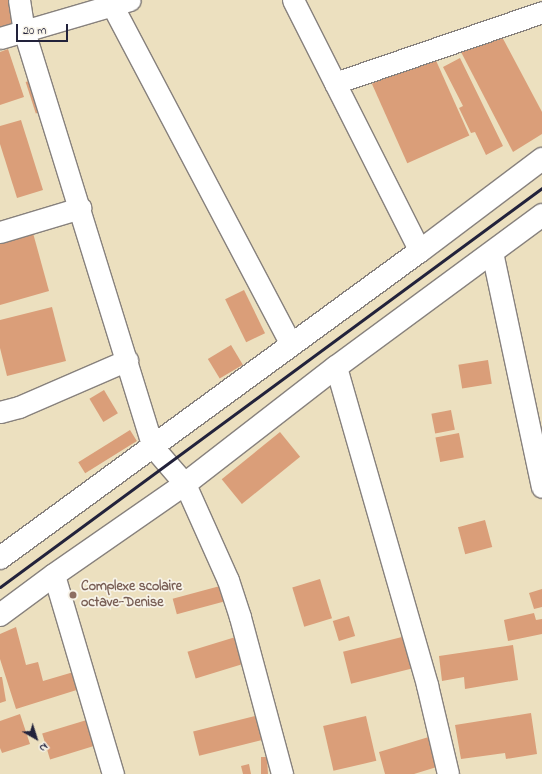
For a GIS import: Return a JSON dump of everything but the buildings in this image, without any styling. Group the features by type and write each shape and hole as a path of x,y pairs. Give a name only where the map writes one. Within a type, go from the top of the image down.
{"main road":[{"path":"0,558 154,447 542,159"},
{"path":"0,615 54,575 185,484 336,367 542,215"}],"street":[{"path":"18,0 24,31 154,447 185,484 228,580 240,617 282,774"},
{"path":"293,0 420,251"},
{"path":"0,38 121,3 291,345"},
{"path":"335,84 542,12"},
{"path":"0,232 80,208"},
{"path":"492,252 542,487"},
{"path":"0,412 19,408 127,360"},
{"path":"336,367 427,685 448,774"},
{"path":"54,575 113,774"}],"railway":[{"path":"0,587 542,188"}],"place":[{"name":"Complexe scolaire octave-Denise","path":"73,595"}]}
